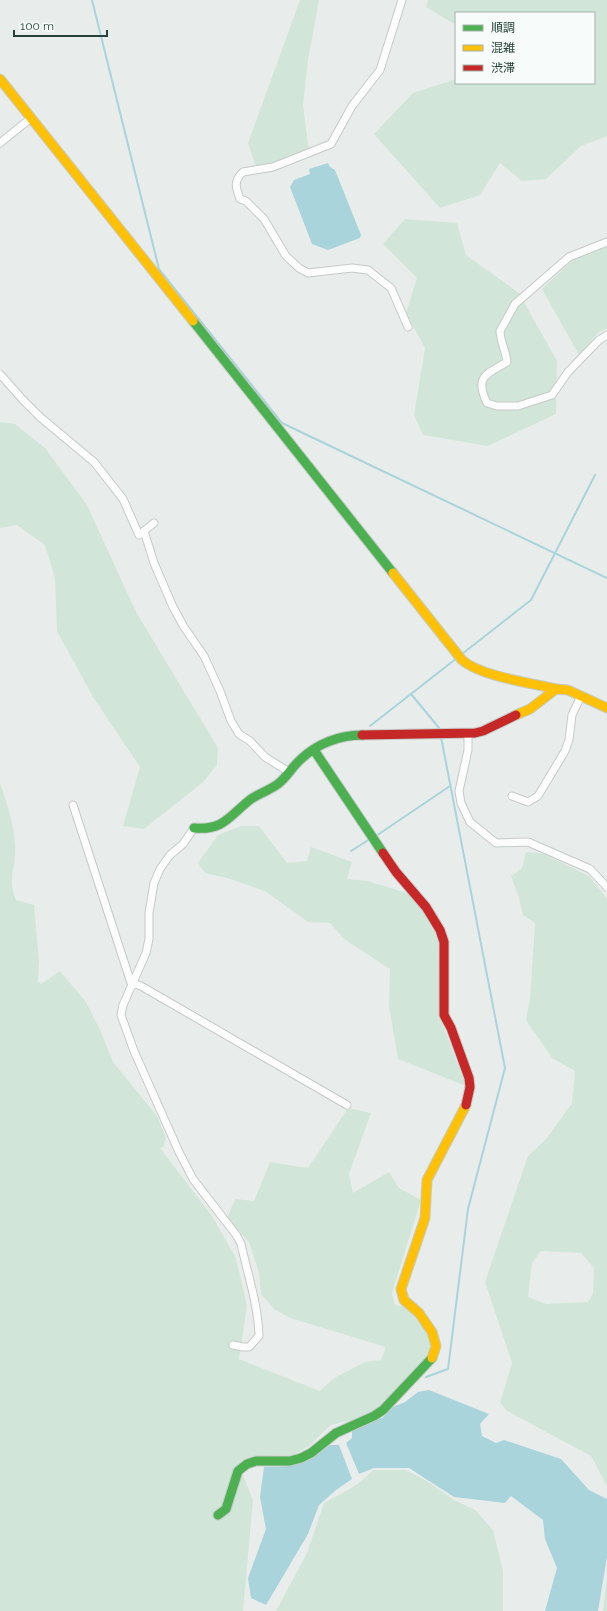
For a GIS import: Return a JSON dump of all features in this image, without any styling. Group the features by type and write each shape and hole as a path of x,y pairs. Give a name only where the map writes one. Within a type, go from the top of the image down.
{"street":[{"path":"402,0 380,70 352,106 331,144 313,153 273,167 242,172 236,181 236,187 240,199 246,202 264,219 286,256 300,268 308,273 352,268 368,270 391,288 408,327"},
{"path":"0,79 462,660 469,666 481,671 556,689 568,690 607,708"},
{"path":"0,143 31,118"},
{"path":"607,242 569,257 515,304 500,331 507,362 487,372 483,377 482,388 487,403 497,406 518,406 552,395 568,372 599,340 607,335"},
{"path":"0,374 40,417 94,462 123,499 139,535 154,523"},
{"path":"144,531 154,564 173,607 184,627 204,656 220,691 231,722 239,734 250,741 265,757 289,772"},
{"path":"234,1345 242,1347 249,1346 259,1336 255,1301 241,1244 237,1236 194,1178 178,1152 134,1051 121,1015 123,1005 133,985 148,946 150,933 149,914 154,883 160,869 170,855 183,844 194,828 206,829 215,827 225,822 252,799 278,784 301,759 323,744 346,736 468,734 483,731 530,709 556,689"},
{"path":"512,796 528,802 538,796 565,751 569,740 572,715 581,696"},
{"path":"468,734 468,750 459,791 461,802 470,822 496,843 528,842 576,863 595,874 607,887"},
{"path":"218,1515 226,1509 238,1471 247,1464 256,1461 290,1461 311,1453 336,1433 374,1416 383,1410 434,1355 436,1351 436,1343 426,1322 413,1305 404,1300 401,1289 425,1218 427,1180 466,1104 470,1086 469,1078 451,1028 444,1016 445,952 444,942 440,930 426,907 396,872 314,750"},
{"path":"73,805 133,985"},
{"path":"133,985 141,986 348,1105"}],"green space":[{"path":"300,0 319,0 308,60 303,105 309,152 286,160 258,166 255,164 248,143"},
{"path":"428,0 607,0 607,136 581,146 546,179 522,181 500,163 480,195 440,208 374,134 413,93 455,79 455,84 595,84 595,12 455,12 455,24 426,7"},
{"path":"405,219 457,223 466,255 519,293 557,361 556,414 488,446 423,435 414,415 425,348 406,313 417,278 383,244"},
{"path":"607,242 607,328 598,333 579,355 542,289 572,261"},
{"path":"0,422 15,424 45,448 87,505 136,612 218,748 217,765 202,783 144,829 123,826 140,767 93,697 57,631 55,578 45,545 17,525 0,528"},
{"path":"0,783 13,828 15,854 12,887 16,900 34,905 39,960 38,981 41,984 60,971 86,1002 101,1032 113,1062 157,1116 166,1138 163,1147 160,1148 212,1216 236,1258 247,1306 239,1359 320,1391 334,1378 365,1362 381,1360 386,1347 290,1318 274,1309 261,1294 259,1273 249,1242 227,1218 235,1199 254,1201 270,1162 308,1168 348,1108 371,1113 349,1174 353,1193 389,1172 399,1188 421,1200 392,1293 395,1305 407,1307 423,1328 431,1343 429,1354 380,1408 368,1416 331,1425 309,1446 293,1455 253,1456 238,1463 253,1500 243,1611 0,1611"},
{"path":"241,826 259,826 287,863 307,861 311,847 352,862 347,879 368,881 413,895 438,939 440,1018 466,1086 398,1059 389,1006 390,969 344,939 330,923 308,922 265,891 227,878 205,873 198,863 218,835"},
{"path":"526,852 544,854 589,876 607,899 607,1486 591,1456 507,1411 500,1403 512,1363 485,1282 528,1156 547,1138 572,1103 575,1071 552,1058 526,1020 530,999 535,923 523,915 511,876 522,868","holes":["541,1251 581,1253 594,1268 593,1294 588,1302 546,1304 528,1297 532,1263"]},
{"path":"373,1470 406,1470 425,1480 454,1500 475,1510 493,1530 503,1571 503,1611 276,1611 307,1553 324,1503 357,1484"},
{"path":"607,1581 607,1611 603,1611 606,1583"}],"water":[{"path":"328,163 330,167 335,170 361,235 360,238 328,250 312,244 290,187 294,180 310,174 309,169"},
{"path":"429,1390 489,1414 480,1424 482,1436 496,1443 504,1440 561,1459 589,1490 607,1499 607,1557 598,1611 545,1611 557,1568 545,1539 543,1520 511,1496 505,1503 454,1497 409,1468 374,1468 359,1474 346,1443 352,1438 352,1431 382,1418 393,1407 405,1402 418,1392"},
{"path":"330,1445 339,1445 352,1479 336,1490 319,1505 308,1534 266,1605 251,1598 248,1578 266,1529 260,1497 264,1467 290,1466 307,1461"}],"waterway":[{"path":"92,0 159,269 282,423 607,578"},
{"path":"462,654 531,600 595,475"},
{"path":"370,726 457,658"},
{"path":"411,694 440,729 440,731"},
{"path":"426,1377 448,1369 468,1209 505,1068 441,737"},
{"path":"376,836 450,786"},
{"path":"351,851 370,839"}],"traffic: fast":[{"path":"193,321 393,573"},
{"path":"194,828 213,827 226,821 251,799 278,784 301,759 321,745 329,741 353,735 362,735"},
{"path":"314,750 383,853"},
{"path":"218,1515 226,1509 238,1471 247,1464 256,1461 290,1461 311,1453 336,1433 374,1416 383,1410 432,1358"}],"traffic: slow":[{"path":"0,79 193,321"},
{"path":"393,573 462,660 470,666 493,675 556,689"},
{"path":"516,715 530,709 556,689 568,690 607,708"},
{"path":"432,1358 436,1346 432,1332 419,1313 404,1300 401,1289 425,1218 427,1180 466,1105"}],"traffic: jam":[{"path":"362,735 475,733 483,731 516,715"},
{"path":"383,853 396,872 426,907 440,930 444,942 444,1015 451,1028 469,1078 470,1087 466,1105"}]}
